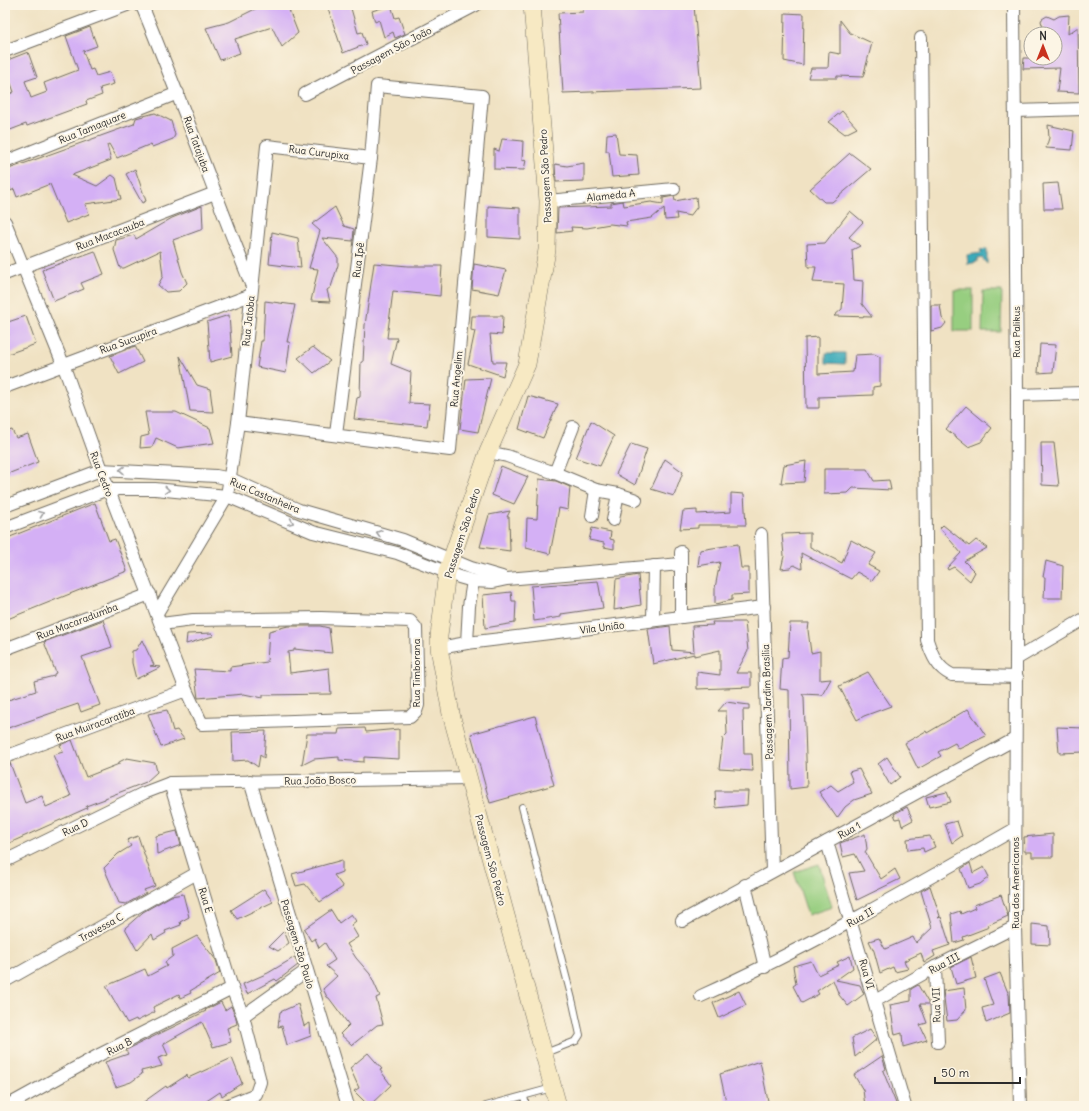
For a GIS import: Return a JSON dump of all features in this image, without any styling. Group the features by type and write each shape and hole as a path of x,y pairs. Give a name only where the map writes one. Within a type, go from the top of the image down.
{"street":[{"path":"5,51 127,5"},
{"name":"Rua Tatajuba","path":"140,5 144,8 178,93 251,290"},
{"name":"Passagem São João","path":"305,94 476,5"},
{"name":"Passagem São Pedro","path":"532,5 546,133 548,201 547,250 527,364 488,452 449,566 439,636 439,648 451,714 558,1106"},
{"name":"Rua Palikus","path":"1014,5 1017,395 1016,659"},
{"path":"921,38 926,640 938,665 945,672 952,675 1017,677"},
{"name":"Rua Angelim","path":"238,423 336,434 450,450 482,96 377,86"},
{"name":"Rua Ipê","path":"336,434 371,158 377,86"},
{"name":"Rua Tamaquare","path":"5,162 178,93"},
{"path":"1015,111 1084,109"},
{"name":"Rua Curupixa","path":"267,146 371,158"},
{"name":"Rua Jatoba","path":"159,618 227,496 231,479 267,146"},
{"name":"Alameda A","path":"548,201 674,189"},
{"name":"Rua Macacauba","path":"5,274 215,193"},
{"name":"Rua Cedro","path":"5,222 22,268 63,364 100,470 150,594 186,690 202,724"},
{"name":"Rua Sucupira","path":"5,387 251,290"},
{"path":"1017,395 1084,393"},
{"path":"555,473 573,427"},
{"path":"488,452 507,456 555,473 596,490 618,494 636,500"},
{"name":"Rua Castanheira","path":"5,506 100,470 216,476 231,479 299,510 403,540 449,566"},
{"name":"Rua Castanheira","path":"5,528 108,489 154,489 227,496 313,532 449,566"},
{"path":"592,516 596,490"},
{"path":"613,520 618,494"},
{"name":"Passagem Jardim Brasília","path":"761,534 772,871"},
{"path":"397,553 403,540"},
{"path":"449,566 473,581 493,582 507,579 654,566 681,558 681,617"},
{"path":"449,566 471,568 507,579"},
{"path":"653,620 654,566"},
{"path":"467,643 469,606 473,581"},
{"name":"Rua Macaradumba","path":"5,649 150,594"},
{"name":"Vila União","path":"439,648 467,643 764,607"},
{"name":"Rua Timborana","path":"159,618 193,620 321,618 403,620 414,624 416,628 418,705 416,711 410,718 202,724"},
{"path":"1016,659 1084,619"},
{"name":"Rua dos Americanos","path":"1016,659 1015,926 1020,1106"},
{"name":"Rua Muiracaratiba","path":"5,758 186,690"},
{"name":"Rua 1","path":"682,921 745,885 1015,739"},
{"name":"Rua João Bosco","path":"170,783 469,778"},
{"name":"Passagem São Paulo","path":"250,781 306,971 348,1106"},
{"name":"Rua D","path":"5,861 144,793 170,783"},
{"name":"Rua E","path":"170,783 232,988 243,1016 260,1082 256,1094 226,1106"},
{"name":"Rua II","path":"702,996 765,967 852,922 1015,829"},
{"name":"Rua VI","path":"827,842 852,922 905,1106"},
{"name":"Travessa C","path":"5,981 197,873"},
{"path":"745,885 765,967"},
{"name":"Rua III","path":"875,1001 934,967 1015,926"},
{"name":"Rua VII","path":"934,967 938,1042"},
{"path":"243,1016 306,971"},
{"name":"Rua B","path":"7,1106 102,1054 232,988"}],"lane":[{"path":"522,807 580,1035 576,1041 544,1054"},
{"path":"486,1106 553,1088"},
{"path":"524,1096 526,1106"}],"green space":[{"path":"954,290 973,290 973,331 954,331"},
{"path":"983,291 1002,291 1001,332 982,332"},
{"path":"819,864 832,907 808,915 794,872"}],"water":[{"path":"987,249 987,264 982,258 977,259 977,262 968,264 967,255 982,253 980,250"},
{"path":"826,353 845,353 845,364 826,363"}],"building":[{"path":"263,5 287,5 298,33 282,47 272,27 235,39 240,53 220,60 206,28 229,22"},
{"path":"327,5 350,5 358,33 362,32 366,44 343,53"},
{"path":"391,5 395,18 399,17 405,34 395,38 393,32 384,37 379,20 375,22 372,11"},
{"path":"583,5 694,5 701,88 563,93 558,13 583,12"},
{"path":"785,13 804,14 803,65 784,61"},
{"path":"1069,15 1068,34 1078,27 1079,93 1057,92 1060,68 1023,69 1023,66 1063,66 1063,26 1043,26 1041,21 1047,16 1054,19 1059,16"},
{"path":"840,20 850,33 872,43 863,77 837,76 837,78 808,78 811,68 828,68 829,52 840,54"},
{"path":"90,27 97,46 83,51 90,70 93,69 96,76 110,72 114,84 100,88 102,95 86,101 87,104 27,126 26,124 5,132 5,96 14,92 5,67 5,61 28,52 37,77 25,81 31,98 47,92 44,83 78,70 66,36"},
{"path":"842,111 857,128 845,134 829,122"},
{"path":"155,113 171,121 175,135 173,139 152,147 151,144 117,158 109,144 107,145 111,160 72,175 97,186 112,175 116,178 121,199 85,204 89,214 66,223 50,184 17,197 14,189 11,191 7,180 10,178 6,170 134,124 136,118"},
{"path":"1048,125 1074,131 1072,150 1046,148 1049,138"},
{"path":"616,133 619,154 637,155 639,175 612,177 609,151 606,151 607,134"},
{"path":"502,139 523,141 522,161 526,160 524,170 494,169 494,149 499,151"},
{"path":"850,153 871,169 832,202 824,202 810,189"},
{"path":"584,163 584,181 556,182 555,164 567,166"},
{"path":"135,169 146,201 142,203 126,174"},
{"path":"1058,183 1062,209 1044,209 1043,184"},
{"path":"674,196 675,201 696,197 697,207 690,216 676,213 677,219 665,220 664,208 652,218 626,222 627,226 610,224 587,228 571,227 572,231 557,233 558,208 611,206 611,203 623,201 624,206 651,202 663,204 663,198"},
{"path":"202,206 203,229 173,240 182,272 187,283 179,291 166,292 158,285 163,276 160,251 124,268 120,268 114,250 116,240 134,235 136,239 172,218"},
{"path":"488,206 520,208 520,239 488,237"},
{"path":"335,207 344,226 354,229 353,241 322,238 338,258 338,265 331,287 327,290 330,302 311,301 318,269 309,268 320,231 312,224"},
{"path":"850,211 863,222 849,237 860,246 852,250 854,280 863,281 862,304 872,317 834,316 842,309 844,284 813,282 816,267 808,267 807,244 825,243"},
{"path":"272,232 298,238 301,268 269,264"},
{"path":"95,251 104,274 81,283 84,289 54,301 42,270"},
{"path":"374,263 408,266 442,266 440,296 393,291 387,338 397,338 391,364 411,372 409,403 430,404 427,426 354,419 357,398 360,397 361,362 363,362 365,325"},
{"path":"474,264 506,270 499,294 472,289"},
{"path":"265,301 295,305 287,342 290,342 286,373 257,367 261,341 263,341"},
{"path":"931,305 940,305 942,318 946,323 942,328 931,331"},
{"path":"229,315 232,356 210,362 207,322"},
{"path":"26,316 36,344 5,355 5,337 9,335 5,323"},
{"path":"472,316 503,316 502,335 490,334 493,362 506,362 503,376 468,364 475,331 471,330"},
{"path":"818,337 818,374 853,372 855,355 874,354 880,357 880,386 873,387 873,395 819,397 819,408 806,408 805,338"},
{"path":"1040,344 1056,345 1053,372 1038,373"},
{"path":"135,346 143,362 119,374 110,356"},
{"path":"313,347 330,361 314,373 298,358"},
{"path":"180,356 197,385 210,389 213,412 190,411"},
{"path":"491,378 478,432 460,429 466,379"},
{"path":"528,396 558,404 543,438 519,429"},
{"path":"966,406 992,428 981,442 968,447 946,429"},
{"path":"145,412 176,412 210,428 214,443 178,448 156,438 152,447 140,448 141,437 149,435"},
{"path":"591,421 614,436 600,466 576,458"},
{"path":"12,430 16,438 28,434 38,462 5,475 5,432"},
{"path":"1041,443 1054,443 1059,486 1042,485"},
{"path":"631,444 647,449 635,485 616,474"},
{"path":"665,459 683,472 674,496 651,489"},
{"path":"806,461 804,482 781,483 784,465"},
{"path":"501,466 528,477 514,504 492,495"},
{"path":"824,469 867,469 874,481 889,480 891,490 853,488 848,493 824,494"},
{"path":"539,479 556,481 570,487 568,510 559,508 550,554 526,548 527,518 537,519"},
{"path":"731,493 744,494 746,525 698,525 698,528 680,529 683,511 697,510 697,514 731,512"},
{"path":"95,503 109,541 115,539 127,571 5,620 5,539"},
{"path":"510,511 507,517 509,517 510,551 480,547 489,515"},
{"path":"943,525 969,546 976,540 987,548 964,561 975,572 970,581 954,567 948,570 947,568 961,553 940,528"},
{"path":"592,528 611,532 610,539 614,540 614,549 604,547 604,543 589,540"},
{"path":"810,533 810,547 842,563 851,540 876,553 868,565 879,571 872,581 857,572 851,579 801,553 802,569 794,565 790,568 781,569 784,556 782,534"},
{"path":"738,544 741,568 749,568 749,594 732,595 732,600 715,604 715,588 720,562 698,566 700,550"},
{"path":"1046,561 1063,566 1062,598 1044,598 1045,577 1043,577"},
{"path":"638,575 641,605 614,610 616,579"},
{"path":"598,581 603,608 561,614 561,617 534,621 531,586"},
{"path":"511,592 512,601 516,601 515,623 485,628 483,595"},
{"path":"103,620 112,647 82,657 100,705 81,712 78,704 5,729 5,701 36,691 34,681 54,676 56,673 44,642"},
{"path":"712,622 745,622 748,651 736,673 751,673 751,687 697,689 697,672 720,675 720,650 694,656 694,654 653,664 648,629 670,626 672,650 694,652 692,626 713,625"},
{"path":"790,623 809,623 808,630 811,653 820,651 820,680 831,679 822,695 802,694 804,697 807,787 790,789 789,690 780,689 782,658 788,657"},
{"path":"288,626 320,626 329,628 332,653 294,649 294,651 288,652 290,673 329,668 331,694 263,695 263,698 244,694 198,698 194,669 230,671 230,667 267,662 269,631"},
{"path":"212,633 213,636 186,644 187,634"},
{"path":"142,640 154,665 150,666 161,667 136,679 132,663 132,651 136,650"},
{"path":"868,672 891,706 857,720 839,686"},
{"path":"726,702 749,705 749,710 743,710 744,754 752,754 753,771 719,769 723,738 727,734 726,711 718,711"},
{"path":"968,709 986,736 959,749 955,743 938,752 941,756 918,769 905,743 926,731 927,733"},
{"path":"167,710 173,731 177,730 184,739 161,747 148,714"},
{"path":"535,716 554,785 490,803 471,734"},
{"path":"1057,727 1084,728 1084,752 1059,753"},
{"path":"365,728 366,732 399,729 399,759 364,757 364,762 339,760 339,757 314,759 302,765 307,734 338,734 339,729"},
{"path":"266,731 264,758 260,755 258,767 248,760 233,761 232,732"},
{"path":"72,740 86,777 119,764 119,762 127,758 155,763 157,772 146,782 86,806 87,808 5,845 5,764 10,763 25,803 42,796 46,807 71,796 53,755 63,752 60,745"},
{"path":"887,757 900,777 890,785 878,764"},
{"path":"859,769 872,794 854,800 845,807 837,818 819,792 831,785 838,791 853,782 849,772"},
{"path":"715,791 748,791 747,805 716,808"},
{"path":"947,792 951,802 929,807 926,797"},
{"path":"907,807 913,820 902,826 900,818 896,819 894,814"},
{"path":"957,821 962,836 952,843 945,824"},
{"path":"177,831 181,845 157,854 156,836"},
{"path":"865,834 867,849 865,852 881,879 895,869 900,879 857,900 849,873 864,871 855,854 843,857 840,843"},
{"path":"1053,834 1053,857 1032,857 1032,852 1025,852 1024,837"},
{"path":"138,836 155,886 144,890 146,893 126,904 119,903 104,868 118,854 131,846 127,840"},
{"path":"930,836 935,847 924,852 923,848 908,850 907,839"},
{"path":"342,860 342,872 334,875 343,887 320,902 305,884 296,886 292,874"},
{"path":"970,863 973,873 984,867 989,877 980,884 968,888 961,869"},
{"path":"930,886 940,916 938,918 941,917 950,945 933,951 935,956 924,963 921,953 904,961 908,969 895,972 893,967 880,973 874,951 869,941 879,938 885,949 913,937 916,943 932,928 921,891"},
{"path":"264,889 273,902 237,919 231,910"},
{"path":"183,894 189,917 180,922 181,925 165,931 166,933 154,940 152,934 137,950 125,928 143,912 171,896"},
{"path":"1001,895 1008,916 988,925 989,927 963,937 964,940 954,943 951,914 960,911 961,914 975,908 974,905"},
{"path":"331,910 339,923 351,914 356,921 351,925 358,937 347,944 356,958 370,974 380,996 376,998 383,1024 377,1025 352,1045 340,1034 349,1025 327,997 323,989 337,976 326,966 335,960 325,943 319,948 315,938 311,941 304,929"},
{"path":"1032,924 1049,926 1050,945 1032,944"},
{"path":"284,931 289,943 278,951 269,946"},
{"path":"197,936 216,960 220,973 190,991 191,993 180,998 179,994 153,1007 155,1012 137,1021 136,1019 127,1023 106,986 145,969 148,976 167,966 165,962 173,956 172,949"},
{"path":"850,956 853,968 836,980 860,985 864,994 848,1006 839,995 833,980 817,991 819,994 802,1003 793,986 796,984 793,966 811,961 818,975 839,965 837,962"},
{"path":"295,957 298,965 277,981 275,979 247,994 243,984 268,973"},
{"path":"971,957 976,978 956,984 951,967"},
{"path":"1000,973 1009,995 1010,1013 986,1023 982,1008 993,1005 984,979"},
{"path":"918,985 929,1004 920,1004 927,1023 920,1025 927,1040 903,1047 902,1033 895,1035 890,1005 911,1001 911,989"},
{"path":"964,988 966,1010 957,1020 947,1021 943,991"},
{"path":"739,991 746,1005 719,1018 713,1003"},
{"path":"221,1002 225,1010 231,1006 236,1018 237,1024 227,1028 231,1042 213,1047 202,1022 163,1044 168,1055 158,1058 162,1066 141,1071 142,1074 131,1082 116,1087 105,1062 128,1054 126,1050 206,1011 205,1010"},
{"path":"298,1004 304,1026 310,1023 311,1036 287,1045 282,1026 278,1027 280,1012"},
{"path":"870,1029 877,1039 855,1057 852,1038"},
{"path":"368,1053 382,1069 380,1070 391,1085 369,1106 354,1091 359,1088 350,1068"},
{"path":"882,1056 886,1069 883,1071 897,1106 865,1106 863,1090 854,1075"},
{"path":"232,1058 242,1083 222,1096 220,1092 199,1106 138,1106 166,1086 167,1088 187,1075 188,1078"},
{"path":"760,1061 769,1106 727,1106 720,1074"}]}
